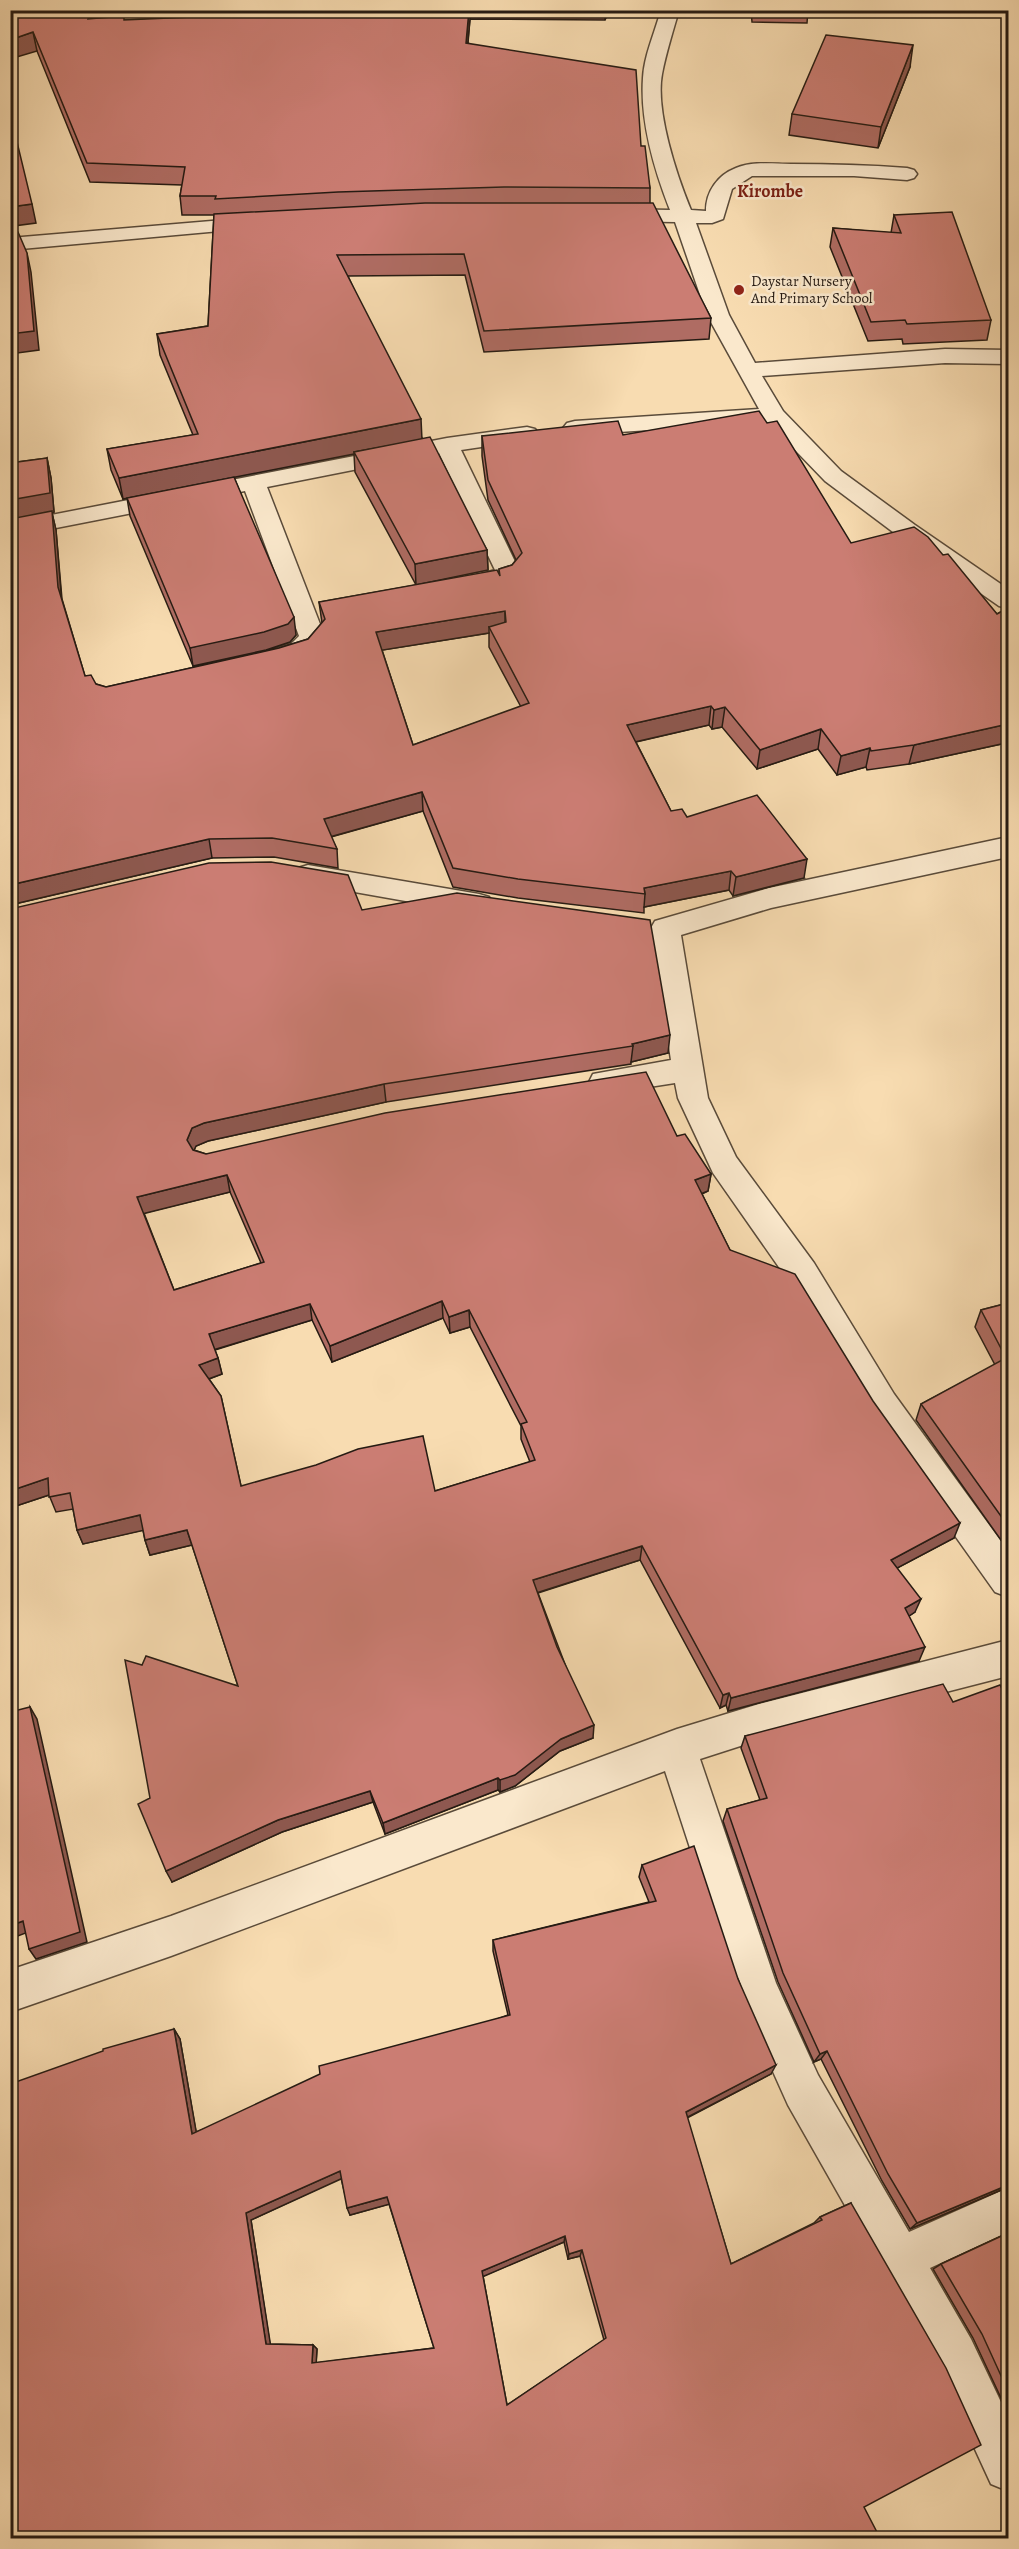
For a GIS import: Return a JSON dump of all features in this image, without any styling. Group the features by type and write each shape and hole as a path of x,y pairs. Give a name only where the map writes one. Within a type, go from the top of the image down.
{"street":[{"path":"670,10 652,76 653,108 667,176 718,315 748,370 774,415 832,476 1008,600"},
{"path":"600,215 706,218 716,215 715,204 723,184 736,174 750,170 854,170 907,174"},
{"path":"10,244 283,221"},
{"path":"748,370 945,356 1008,357"},
{"path":"10,530 447,445 553,431 774,415"},
{"path":"444,590 501,578 508,572 447,445"},
{"path":"249,664 300,650 312,637 313,613 254,483"},
{"path":"1008,847 769,898 654,926 693,1098 724,1164 802,1273 882,1405 1008,1580"},
{"path":"285,871 507,909"},
{"path":"572,1087 688,1069"},
{"path":"10,1990 171,1936 677,1748 759,1722 1008,1658"},
{"path":"677,1748 757,1989 803,2091 955,2355 1008,2467"},
{"path":"901,2258 1008,2210"}],"building":[{"path":"10,10 91,10 88,19 124,16 124,20 350,10 469,10 466,43 636,70 641,146 645,146 650,188 504,187 338,192 215,199 216,196 180,196 185,167 87,163 33,32 10,40"},
{"path":"826,35 913,45 881,127 792,114"},
{"path":"10,113 32,204 10,207"},
{"path":"425,203 653,203 711,318 484,331 464,254 337,255 421,419 119,478 107,449 198,434 157,334 208,326 214,214"},
{"path":"952,212 991,320 907,324 905,320 871,322 833,228 901,233 894,215"},
{"path":"18,232 27,253 34,331 10,334 10,233"},
{"path":"759,411 767,423 777,421 851,543 914,527 928,537 943,555 948,554 997,614 1008,608 1008,724 914,745 871,751 870,748 841,756 821,729 760,750 725,707 714,710 711,706 627,725 671,811 682,809 687,817 757,795 807,859 736,877 731,871 644,888 645,894 518,879 453,868 422,792 324,819 337,849 272,838 209,839 10,885 10,519 52,511 58,587 85,676 91,675 96,684 106,687 279,648 308,639 325,619 319,602 497,570 500,576 499,569 512,565 522,553 488,480 482,436 618,421 623,435","holes":["505,611 506,622 489,627 529,703 413,745 376,632"]},
{"path":"430,437 487,550 415,564 354,452"},
{"path":"47,458 50,493 10,500 10,463"},
{"path":"234,477 294,617 288,624 264,632 190,648 127,498"},
{"path":"271,862 348,875 362,910 457,893 650,920 670,1035 632,1044 633,1046 384,1084 204,1123 192,1128 187,1140 193,1150 206,1154 385,1113 646,1072 677,1136 685,1134 711,1174 695,1180 730,1250 795,1274 873,1401 960,1523 891,1560 921,1599 905,1608 925,1647 731,1698 729,1693 723,1695 642,1546 533,1580 557,1647 594,1725 561,1739 515,1775 500,1780 498,1778 383,1823 370,1791 278,1820 166,1871 138,1804 150,1798 125,1660 142,1665 146,1656 238,1686 187,1530 145,1540 140,1515 77,1530 70,1493 49,1497 48,1478 10,1491 10,909 209,863","holes":["227,1175 264,1262 174,1290 137,1197","442,1301 449,1317 469,1310 527,1422 521,1424 535,1460 435,1491 423,1436 358,1449 316,1465 241,1486 221,1396 199,1365 218,1358 209,1334 310,1304 330,1346"]},
{"path":"1008,1303 1008,1526 921,1404 1006,1358 981,1310"},
{"path":"943,1684 953,1702 1000,1685 1008,1701 1008,2185 917,2223 888,2174 827,2051 820,2054 783,1973 727,1809 767,1798 745,1736"},
{"path":"30,1707 80,1932 29,1949 23,1921 10,1926 10,1712"},
{"path":"694,1846 738,1979 776,2065 686,2112 731,2264 822,2220 820,2217 851,2203 946,2368 981,2445 864,2507 880,2538 10,2538 10,2084 103,2051 103,2049 174,2029 192,2134 320,2074 319,2066 510,2015 493,1940 656,1901 642,1865","holes":["340,2171 347,2208 387,2197 434,2348 312,2363 313,2345 266,2344 246,2213","565,2236 569,2254 582,2250 606,2338 507,2405 482,2271"]},
{"path":"1008,2233 1008,2391 982,2334 941,2264"}],"place":[{"name":"Daystar Nursery And Primary School","path":"739,290"}],"district":[{"name":"Kirombe","path":"770,191"}]}
